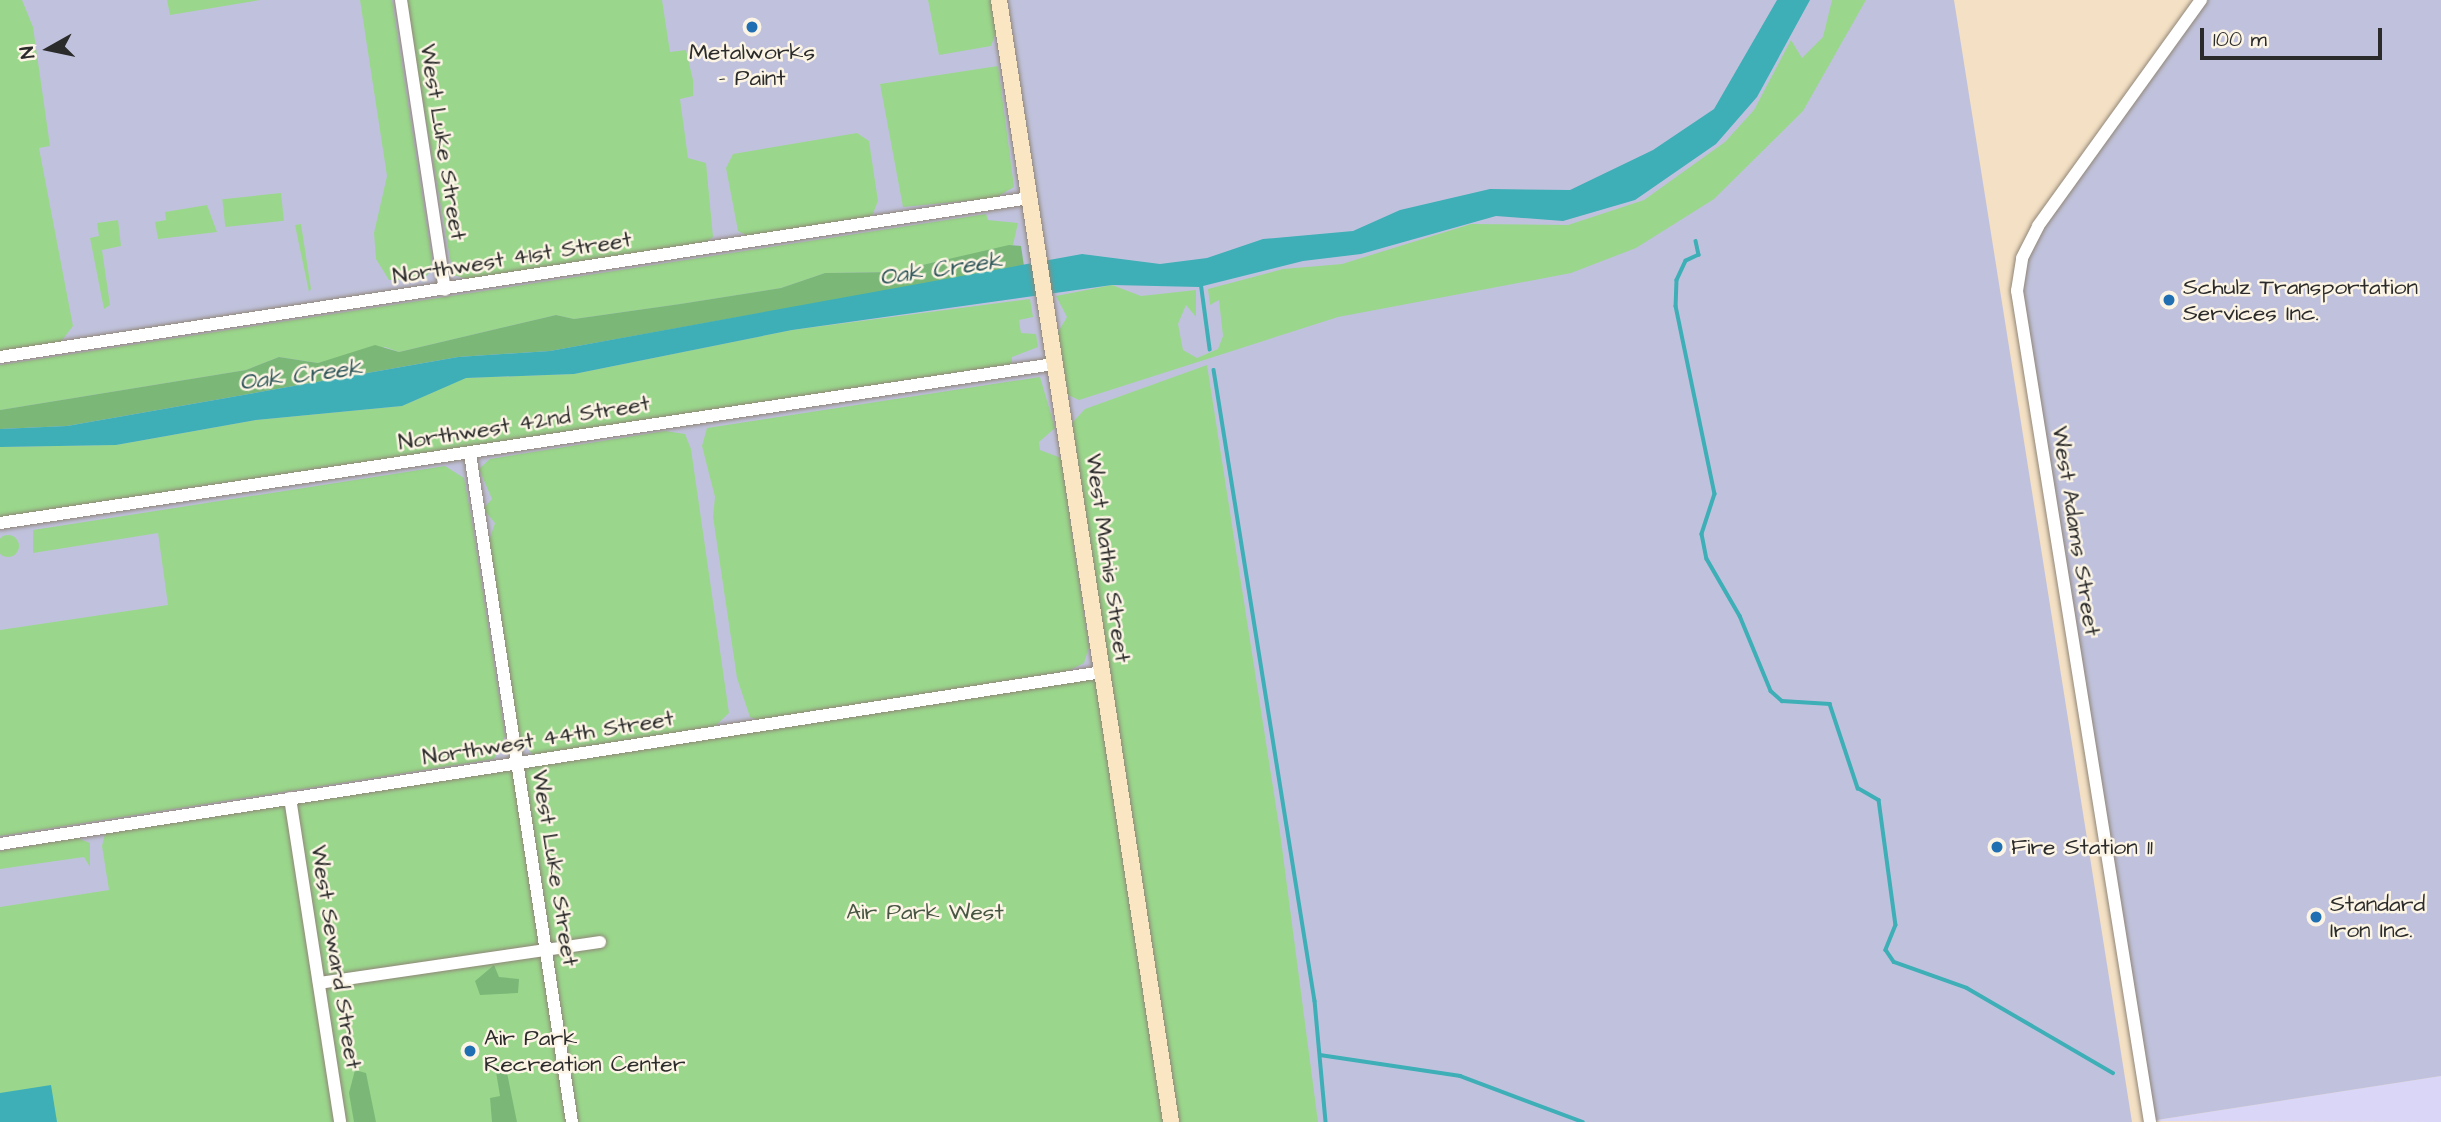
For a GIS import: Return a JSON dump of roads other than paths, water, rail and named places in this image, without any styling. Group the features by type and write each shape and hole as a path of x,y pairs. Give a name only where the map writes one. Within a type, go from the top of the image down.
{"street":[{"name":"West Luke Street","path":"401,0 444,290"},
{"name":"West Mathis Street","path":"999,0 1171,1122"},
{"name":"West Adams Street","path":"2150,1122 2017,290 2022,258 2038,226 2201,0"},
{"name":"Northwest 41st Street","path":"0,357 1029,198"},
{"name":"Northwest 42nd Street","path":"0,523 1054,364"},
{"name":"West Luke Street","path":"470,454 572,1122"},
{"name":"Northwest 44th Street","path":"0,844 1102,672"},
{"name":"West Seward Street","path":"290,798 340,1122"},
{"path":"319,983 600,942"}],"water":[{"name":"Oak Creek","path":"1777,0 1810,0 1757,97 1716,144 1635,200 1563,221 1496,216 1361,254 1303,261 1199,287 1112,285 792,330 574,374 466,378 402,406 256,420 116,445 0,447 0,429 67,426 458,357 550,351 1082,254 1160,264 1207,258 1263,239 1353,231 1400,210 1490,189 1570,190 1653,150 1714,109"},
{"path":"51,1085 57,1122 0,1122 0,1093"}],"waterway":[{"path":"1696,241 1699,255 1686,261 1677,280 1676,306 1715,494 1702,534 1707,559 1740,616 1771,691 1782,701 1830,704 1858,788 1879,800 1896,925 1886,950 1894,962 1967,988 2113,1073"},
{"path":"1201,282 1210,349"},
{"path":"1214,370 1315,1001 1326,1122"},
{"path":"1320,1055 1460,1076 1583,1122"}],"place":[{"name":"Metalworks - Paint","path":"752,27"},
{"name":"Schulz Transportation Services Inc.","path":"2169,300"},
{"name":"Fire Station 11","path":"1997,847"},
{"name":"Standard Iron Inc.","path":"2316,917"},
{"name":"Air Park Recreation Center","path":"470,1051"}],"park label":[{"name":"Air Park West","path":"925,912"}]}
